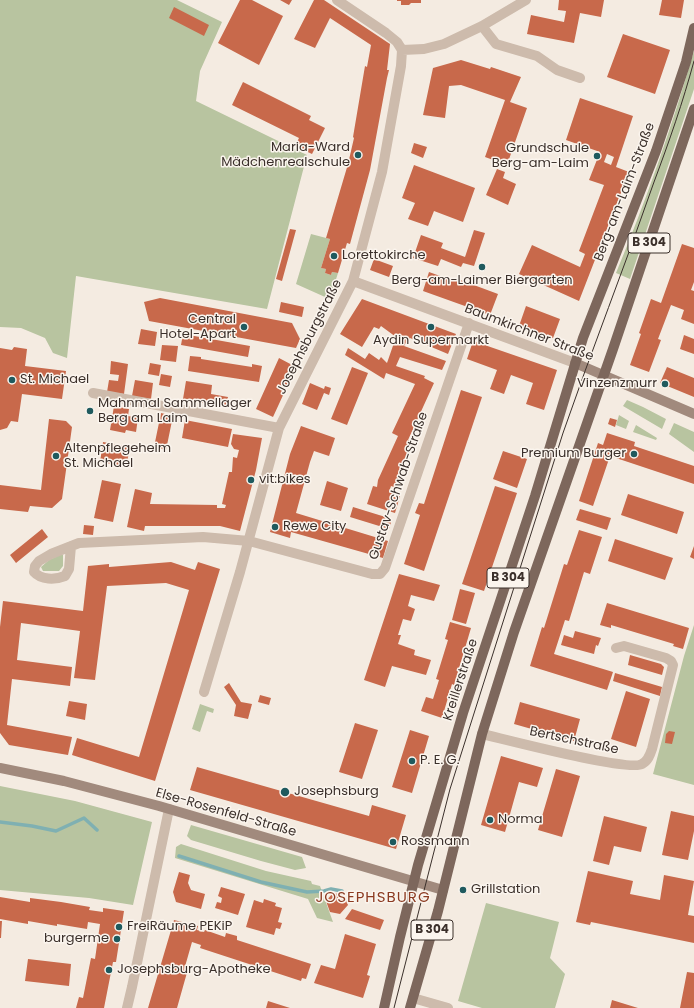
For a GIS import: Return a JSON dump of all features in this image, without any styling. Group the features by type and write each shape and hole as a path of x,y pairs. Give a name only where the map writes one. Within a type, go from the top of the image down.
{"main road":[{"name":"Berg-am-Laim-Straße","path":"575,363 583,338 660,138 686,62 694,28"},
{"name":"B 304","path":"410,1008 443,890 482,734 514,632 604,376 694,109"},
{"name":"Kreillerstraße","path":"384,1008 414,882 463,713 535,496 575,363"}],"street":[{"path":"337,0 386,33 397,42 402,50 424,49 444,44 482,26 526,0"},
{"path":"482,26 496,44 537,56 558,70 580,78"},
{"name":"Josephsburgstraße","path":"204,692 249,541 279,428 353,281 382,172 402,50"},
{"name":"Baumkirchner Straße","path":"353,281 575,363 694,414"},
{"name":"Gustav-Schwab-Straße","path":"249,541 372,574 380,574 385,568 469,323"},
{"path":"93,393 279,428"},
{"path":"71,546 78,543 203,536 249,541"},
{"name":"Bertschstraße","path":"482,734 558,752 628,766 642,765 648,759 652,749 673,665 671,661 659,656 624,646 616,648"},
{"name":"Else-Rosenfeld-Straße","path":"0,768 64,781 169,809 443,890"},
{"path":"127,1008 169,809"},
{"path":"413,998 448,1008"}],"green space":[{"path":"0,0 177,0 222,22 200,71 196,101 307,155 267,309 76,276 67,358 53,353 45,338 21,328 0,327"},
{"path":"694,51 694,89 630,279 616,273 658,163"},
{"path":"311,234 330,239 321,268 326,269 325,273 331,275 332,272 338,273 330,298 296,284"},
{"path":"627,400 666,419 662,429 623,406"},
{"path":"619,415 629,421 626,429 616,425"},
{"path":"674,423 694,432 694,452 669,434"},
{"path":"636,425 657,438 656,440 633,432"},
{"path":"63,555 63,566 59,571 43,571 41,567 49,560"},
{"path":"694,625 694,785 653,774 684,656"},
{"path":"200,704 214,709 213,713 207,711 200,732 192,729"},
{"path":"0,786 75,801 152,822 133,905 89,898 0,890"},
{"path":"191,825 302,857 306,868 295,870 191,840 187,836"},
{"path":"181,844 266,871 311,881 312,884 320,886 333,922 317,918 308,899 175,858 176,847"},
{"path":"486,903 559,922 550,958 565,974 555,1008 482,1008 458,1001"}],"building":[{"path":"240,0 252,0 283,16 259,65 218,43"},
{"path":"280,0 292,0 289,5"},
{"path":"314,0 324,0 390,44 387,70 389,70 370,170 350,244 347,243 338,273 332,272 331,275 325,273 326,269 321,268 330,239 326,238 348,164 354,138 365,66 367,67 371,45 330,18 315,48 294,39"},
{"path":"397,0 421,0 421,3 401,5 401,1"},
{"path":"559,0 604,0 601,17 580,13 574,43 527,34 531,15 564,22 566,11 558,10"},
{"path":"662,0 684,0 681,18 659,15"},
{"path":"174,7 209,25 204,36 169,18"},
{"path":"623,34 670,50 655,94 607,77"},
{"path":"461,60 490,69 491,67 521,77 510,102 527,108 507,165 485,157 505,100 461,85 449,86 445,118 423,115 433,68"},
{"path":"243,82 311,116 309,120 325,128 312,154 295,146 299,138 232,105"},
{"path":"580,98 633,116 616,167 629,172 579,301 519,274 532,245 580,267 585,254 579,251 604,185 589,180 600,152 566,140","holes":["607,154 614,157 611,165 604,162"]},
{"path":"414,143 427,147 423,158 411,153"},
{"path":"414,165 475,188 463,222 434,211 428,226 408,219 415,203 402,198"},
{"path":"497,169 505,172 503,178 516,184 508,205 486,195"},
{"path":"290,229 296,230 282,281 276,279"},
{"path":"474,230 485,233 474,266 463,263 461,267 441,259 438,266 413,258 421,235 443,243 441,248 465,257"},
{"path":"682,244 694,248 694,282 691,290 694,291 694,324 681,319 684,310 671,305 658,339 661,340 649,372 630,365 651,299 661,303"},
{"path":"374,259 393,266 389,277 370,270"},
{"path":"429,272 454,281 455,278 498,294 490,315 423,291"},
{"path":"160,298 292,323 300,339 296,348 149,321 144,302"},
{"path":"362,299 456,334 448,354 410,338 404,346 446,361 442,370 400,357 396,366 425,376 424,378 434,383 408,440 414,443 394,487 391,486 389,492 400,496 395,513 367,504 373,486 377,487 378,480 398,436 392,433 415,384 386,373 384,379 345,355 348,348 365,359 369,353 379,360 381,357 387,363 396,337 381,326 379,329 374,327 362,347 340,334"},
{"path":"281,302 304,307 302,317 279,312"},
{"path":"526,306 560,319 553,338 519,326"},
{"path":"141,329 157,332 155,346 138,344"},
{"path":"183,334 250,346 248,357 181,345"},
{"path":"684,335 694,339 694,354 680,349"},
{"path":"473,341 557,370 544,410 526,404 533,383 511,375 504,394 490,389 497,370 467,359"},
{"path":"162,345 178,346 176,362 160,360"},
{"path":"14,347 27,349 25,366 66,371 62,399 22,394 18,422 11,421 7,428 0,430 0,348 12,350"},
{"path":"190,356 252,367 252,364 262,366 259,382 188,371"},
{"path":"279,358 296,367 273,417 256,409"},
{"path":"111,361 128,364 124,394 107,392 109,380 118,381 119,375 110,374"},
{"path":"150,363 161,365 159,376 148,374"},
{"path":"352,367 368,373 347,425 331,419"},
{"path":"667,367 694,378 694,397 660,383"},
{"path":"161,374 172,376 170,387 159,385"},
{"path":"135,380 153,383 151,399 132,396"},
{"path":"186,381 212,385 211,394 228,397 226,407 183,399"},
{"path":"310,383 324,389 325,386 331,388 329,395 324,393 317,410 302,404"},
{"path":"461,390 482,397 424,571 404,564 420,515 415,513 419,503 424,504"},
{"path":"114,406 129,409 128,416 138,418 136,432 126,430 125,433 110,430"},
{"path":"161,413 173,416 166,450 154,447"},
{"path":"610,418 617,420 615,427 608,424"},
{"name":"Altenpflegeheim St. Michael","path":"49,419 66,421 72,427 62,499 52,508 30,506 28,512 0,509 0,485 41,490"},
{"path":"185,420 232,429 228,447 182,438"},
{"path":"301,426 335,438 329,456 314,451 296,513 388,541 383,558 291,532 290,538 270,532 290,454"},
{"path":"607,433 635,442 634,446 694,466 694,484 610,456 593,506 579,501 598,443 603,445"},
{"path":"233,434 262,438 256,470 240,531 220,526 145,526 144,531 127,527 135,489 152,493 150,504 217,505 217,508 225,508 226,505 222,504 229,472 232,472 233,457 237,458 239,450 234,449 231,444"},
{"path":"103,442 130,447 126,467 100,462"},
{"path":"503,451 527,459 517,488 493,479"},
{"path":"102,480 121,484 113,522 94,518"},
{"path":"327,481 348,488 341,511 320,505"},
{"path":"495,486 517,493 484,591 462,584"},
{"path":"628,494 684,512 677,534 621,515"},
{"path":"353,507 392,519 389,529 350,517"},
{"path":"580,509 611,518 607,530 576,520"},
{"path":"84,525 94,526 93,535 83,534"},
{"path":"42,529 48,537 16,563 10,555"},
{"path":"579,530 602,537 590,574 584,572 569,621 565,620 554,654 613,672 607,690 530,666 542,627 544,628 564,564 567,565"},
{"path":"615,539 673,558 665,580 608,561"},
{"path":"694,546 694,559 690,557"},
{"path":"171,562 195,570 198,562 220,569 155,781 72,755 77,738 139,757 189,590 166,583 107,586 95,680 74,678 80,631 21,623 17,660 72,667 70,686 12,679 7,725 72,737 68,755 9,745 0,733 0,627 3,601 83,611 88,566 109,564 109,567"},
{"path":"399,574 440,585 434,601 411,595 408,606 415,609 411,621 403,619 398,635 401,635 398,644 415,650 414,655 431,660 426,675 392,666 385,687 364,680"},
{"path":"460,589 475,593 466,624 452,620"},
{"path":"607,603 689,628 683,649 673,646 674,644 611,625 611,628 600,625"},
{"path":"450,622 471,628 454,685 452,684 442,718 421,711 426,697 433,699 439,680 436,679 448,640 445,639"},
{"path":"575,631 601,638 598,646 596,645 594,654 561,645 564,635 573,638"},
{"path":"630,655 661,664 664,667 662,675 628,665"},
{"path":"615,673 662,687 660,696 613,681"},
{"path":"229,683 241,702 252,704 248,719 234,716 236,705 224,687"},
{"path":"626,691 650,699 636,747 611,739"},
{"path":"260,695 271,698 269,705 258,702"},
{"path":"69,701 87,704 85,720 66,716"},
{"path":"520,702 580,719 574,741 514,724"},
{"path":"355,723 378,730 362,779 339,772"},
{"path":"410,730 429,736 412,793 392,787"},
{"path":"669,731 675,732 672,744 665,743 666,734"},
{"path":"501,756 543,768 537,787 519,782 505,832 481,825"},
{"path":"197,767 369,816 372,805 406,815 396,849 190,790"},
{"path":"556,769 580,776 562,837 538,830"},
{"path":"671,811 694,816 694,831 688,860 662,855"},
{"path":"604,816 647,827 641,852 614,846 609,865 593,861"},
{"path":"588,871 633,881 630,894 660,900 664,875 694,881 688,915 694,916 694,943 591,922 590,925 576,922"},
{"path":"179,872 190,875 188,883 191,890 205,894 201,909 176,902 173,892"},
{"path":"461,886 467,888 466,894 460,892"},
{"path":"221,887 245,894 238,915 215,908 217,902 221,903 222,898 218,896"},
{"path":"333,893 344,895 348,905 340,914 330,912 326,901"},
{"path":"0,897 30,902 30,898 61,902 90,907 89,910 103,912 103,908 124,911 116,962 113,962 104,1008 76,1008 79,997 83,998 91,958 95,959 100,924 88,922 87,929 28,921 28,924 0,919"},
{"path":"264,899 276,903 275,906 282,908 278,922 282,923 280,929 276,928 274,935 246,927 254,900 263,903"},
{"path":"352,909 384,920 380,930 345,919"},
{"path":"174,920 198,926 197,930 204,932 205,930 225,937 226,933 237,936 237,940 311,964 306,979 302,978 301,981 200,948 201,945 192,942 184,970 188,969 177,1008 148,1008"},
{"path":"0,921 2,921 1,938 0,938"},
{"path":"345,934 376,944 367,975 370,976 363,998 314,983 321,965 335,969"},
{"path":"28,959 71,964 69,986 25,981"},
{"path":"687,972 694,973 694,1008 680,1008"},
{"path":"612,1000 638,1008 610,1008"},
{"path":"268,1001 290,1008 266,1008"}],"waterway":[{"path":"0,822 56,831 84,818 97,830"},
{"path":"179,856 261,882 307,892 331,889 342,891"}],"tram line":[{"path":"394,1008 450,789 563,433 632,245 670,137 694,61"}],"place":[{"name":"Maria-Ward Mädchenrealschule","path":"358,155"},
{"name":"Grundschule Berg-am-Laim","path":"597,156"},
{"name":"Lorettokirche","path":"334,256"},
{"name":"Berg-am-Laimer Biergarten","path":"482,267"},
{"name":"Central Hotel-Apart","path":"244,327"},
{"name":"Aydin Supermarkt","path":"431,327"},
{"name":"St. Michael","path":"12,380"},
{"name":"Vinzenzmurr","path":"665,384"},
{"name":"Mahnmal Sammellager Berg am Laim","path":"90,411"},
{"name":"Premium Burger","path":"634,454"},
{"name":"Altenpflegeheim St. Michael","path":"56,456"},
{"name":"vit:bikes","path":"251,480"},
{"name":"Rewe City","path":"275,527"},
{"name":"P. E. G.","path":"412,761"},
{"name":"Josephsburg","path":"285,792"},
{"name":"Norma","path":"490,820"},
{"name":"Rossmann","path":"393,842"},
{"name":"Grillstation","path":"463,890"},
{"name":"FreiRäume PEKiP","path":"119,927"},
{"name":"burgerme","path":"117,939"},
{"name":"Josephsburg-Apotheke","path":"109,970"}],"district":[{"name":"JOSEPHSBURG","path":"373,898"}]}
